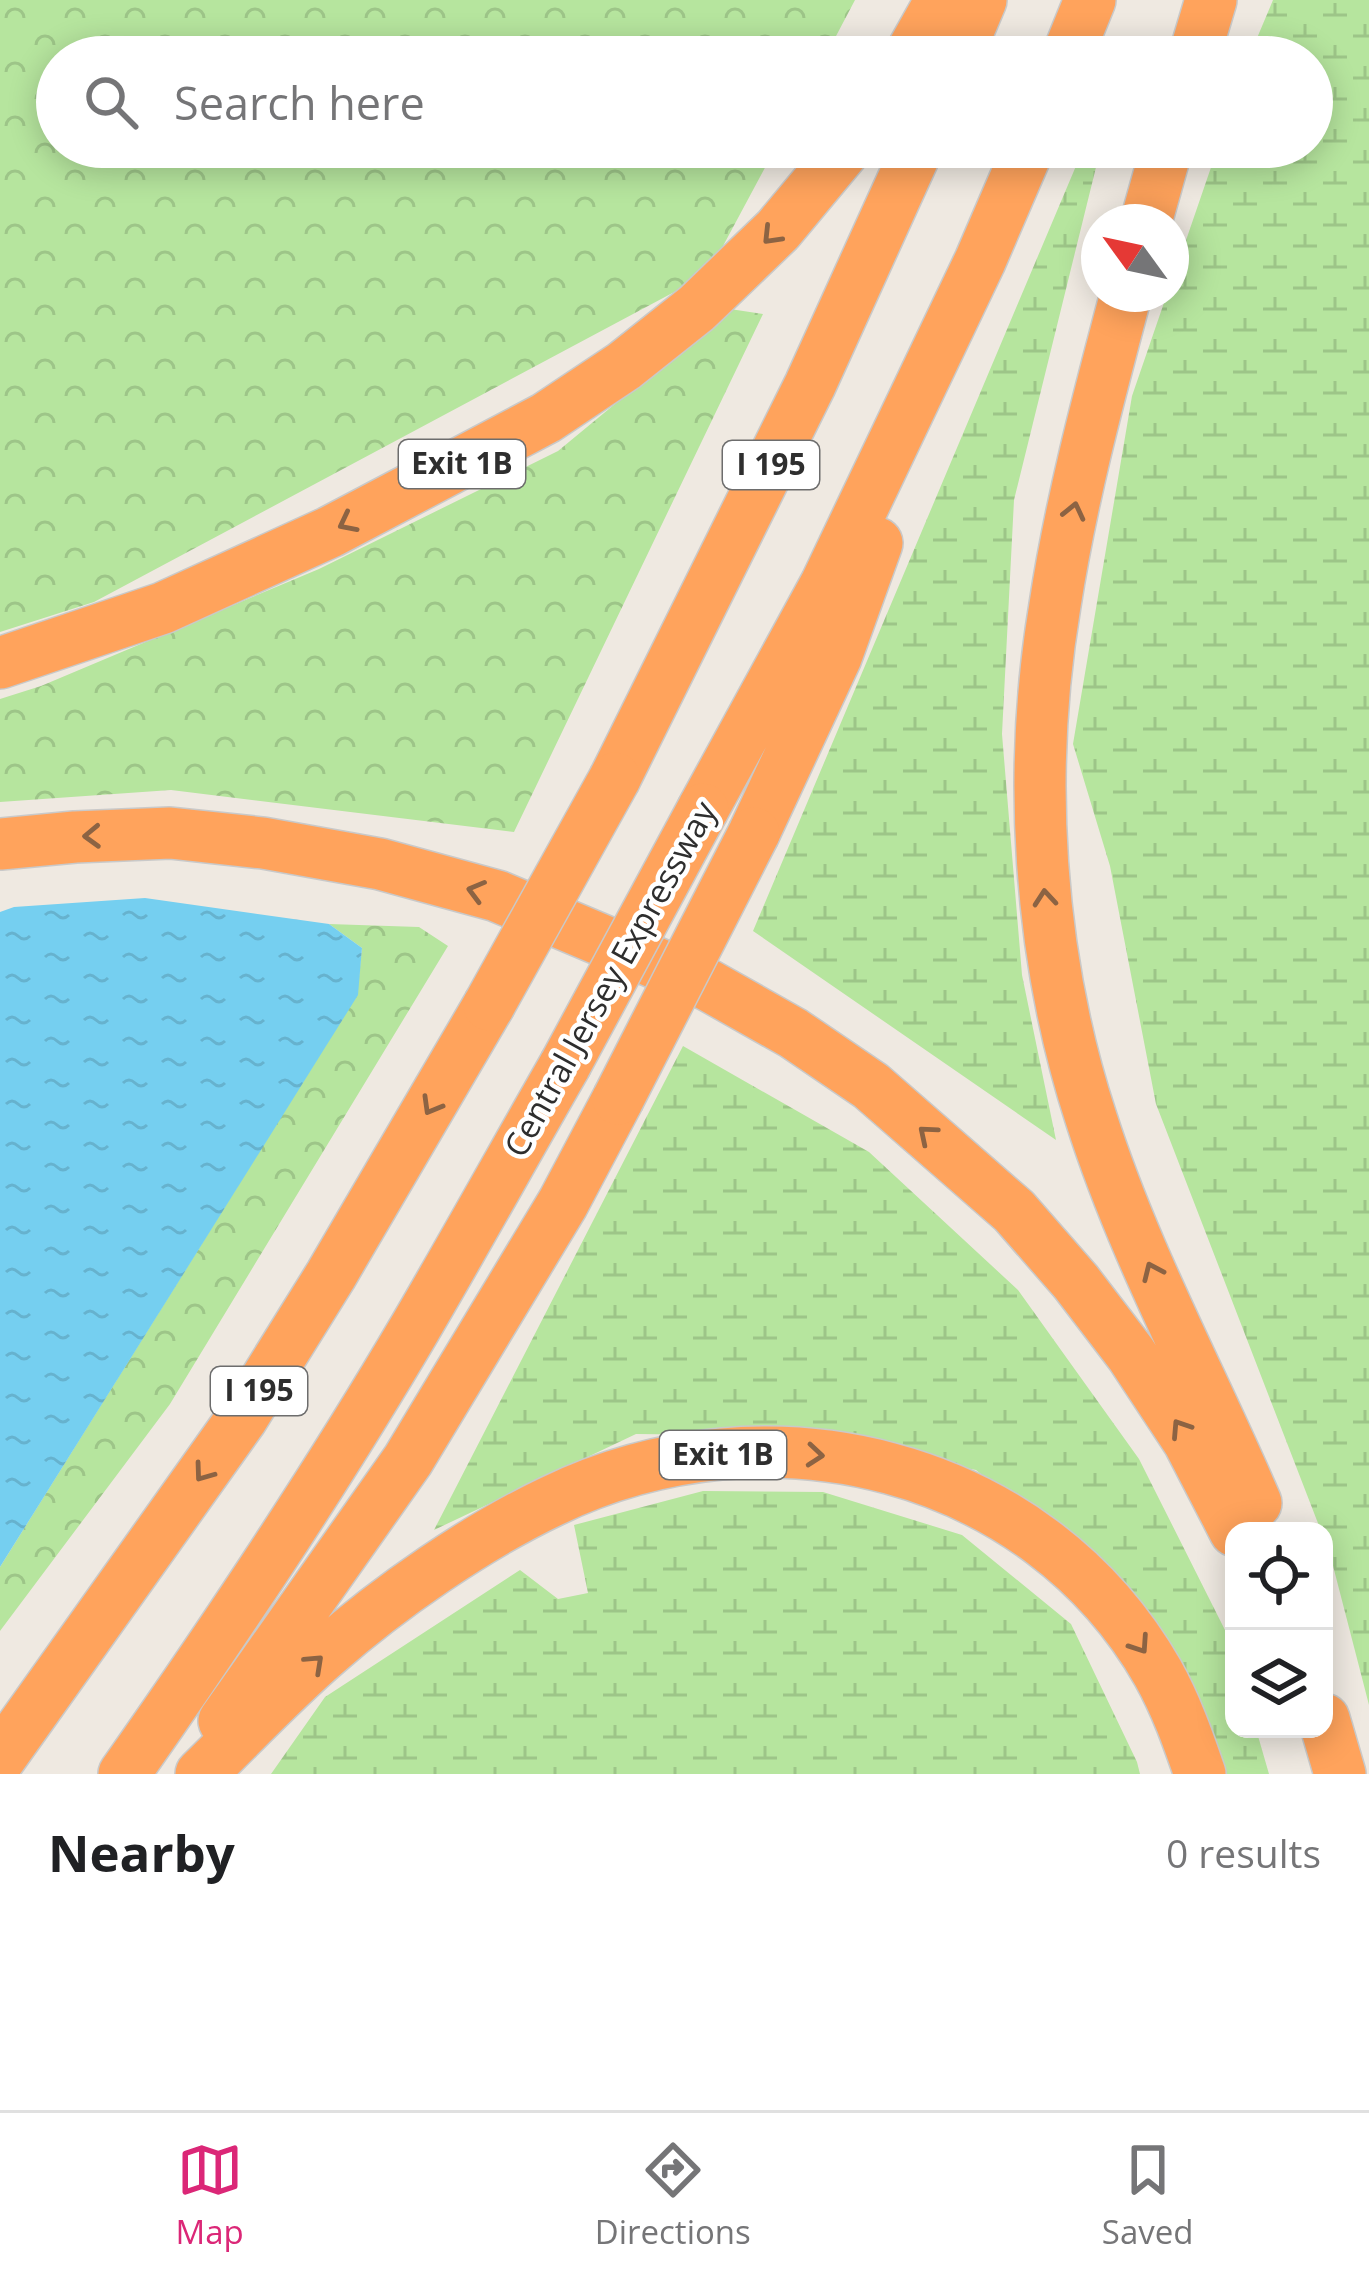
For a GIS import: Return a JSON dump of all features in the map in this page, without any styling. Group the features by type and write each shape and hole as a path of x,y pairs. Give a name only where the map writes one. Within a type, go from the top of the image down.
{"highway":[{"path":"920,36 941,0"},
{"path":"966,36 981,0"},
{"path":"1075,36 1090,0"},
{"path":"1200,36 1211,0"},
{"name":"Exit 1B","path":"0,663 184,598 329,532 546,418 624,366 698,308 778,230 830,168"},
{"name":"I 195","path":"0,1757 242,1418 489,1005 615,778 782,442 908,168"},
{"name":"Central Jersey Expressway","path":"124,1774 340,1450 565,1065 826,584 1020,168"},
{"path":"1151,204 1161,168"},
{"path":"198,1774 229,1711 408,1460 563,1203 618,1099 754,833 836,657 980,261"},
{"path":"1122,312 1066,540 1054,609 1041,779 1046,918 1068,1039 1091,1119 1122,1204 1264,1522"},
{"path":"0,844 170,833 263,843 380,864 497,896 708,985 793,1033 871,1086 1014,1211 1132,1354 1189,1442 1230,1522"},
{"name":"Exit 1B","path":"198,1774 326,1653 394,1598 498,1530 553,1500 611,1477 681,1460 743,1452 814,1454 880,1464 938,1482 993,1508 1044,1542 1089,1582 1136,1640 1185,1729 1200,1774"},
{"path":"1329,1738 1340,1774"}],"green space":[{"path":"0,0 855,0 836,36 36,36 36,168 765,168 708,274 94,602 0,632"},
{"path":"1273,0 1369,0 1369,1705 1333,1566 1333,1522 1318,1522 1156,1104 1110,866 1073,744 1132,396 1161,312 1189,312 1189,232 1211,168 1333,168 1333,36 1258,36"},
{"path":"1075,168 1096,168 1087,204 1081,204 1081,228 1014,500 1002,734 1022,975 1056,1140 753,931"},
{"path":"730,309 763,314 514,832 171,790 0,802 0,699 319,569 558,451"},
{"path":"329,924 419,927 448,946 170,1404 0,1631 0,1567 357,995 362,948"},
{"path":"683,1046 869,1152 1018,1290 1139,1459 1225,1630 1225,1738 1259,1738 1269,1774 1219,1774 1104,1576 976,1470 802,1436 636,1434 434,1530"},
{"path":"703,1491 823,1492 962,1535 1071,1624 1140,1774 271,1774 325,1697 520,1570 558,1599 588,1593 574,1525"}],"water":[{"path":"145,898 329,924 362,948 358,995 0,1567 0,912 14,907"}]}
